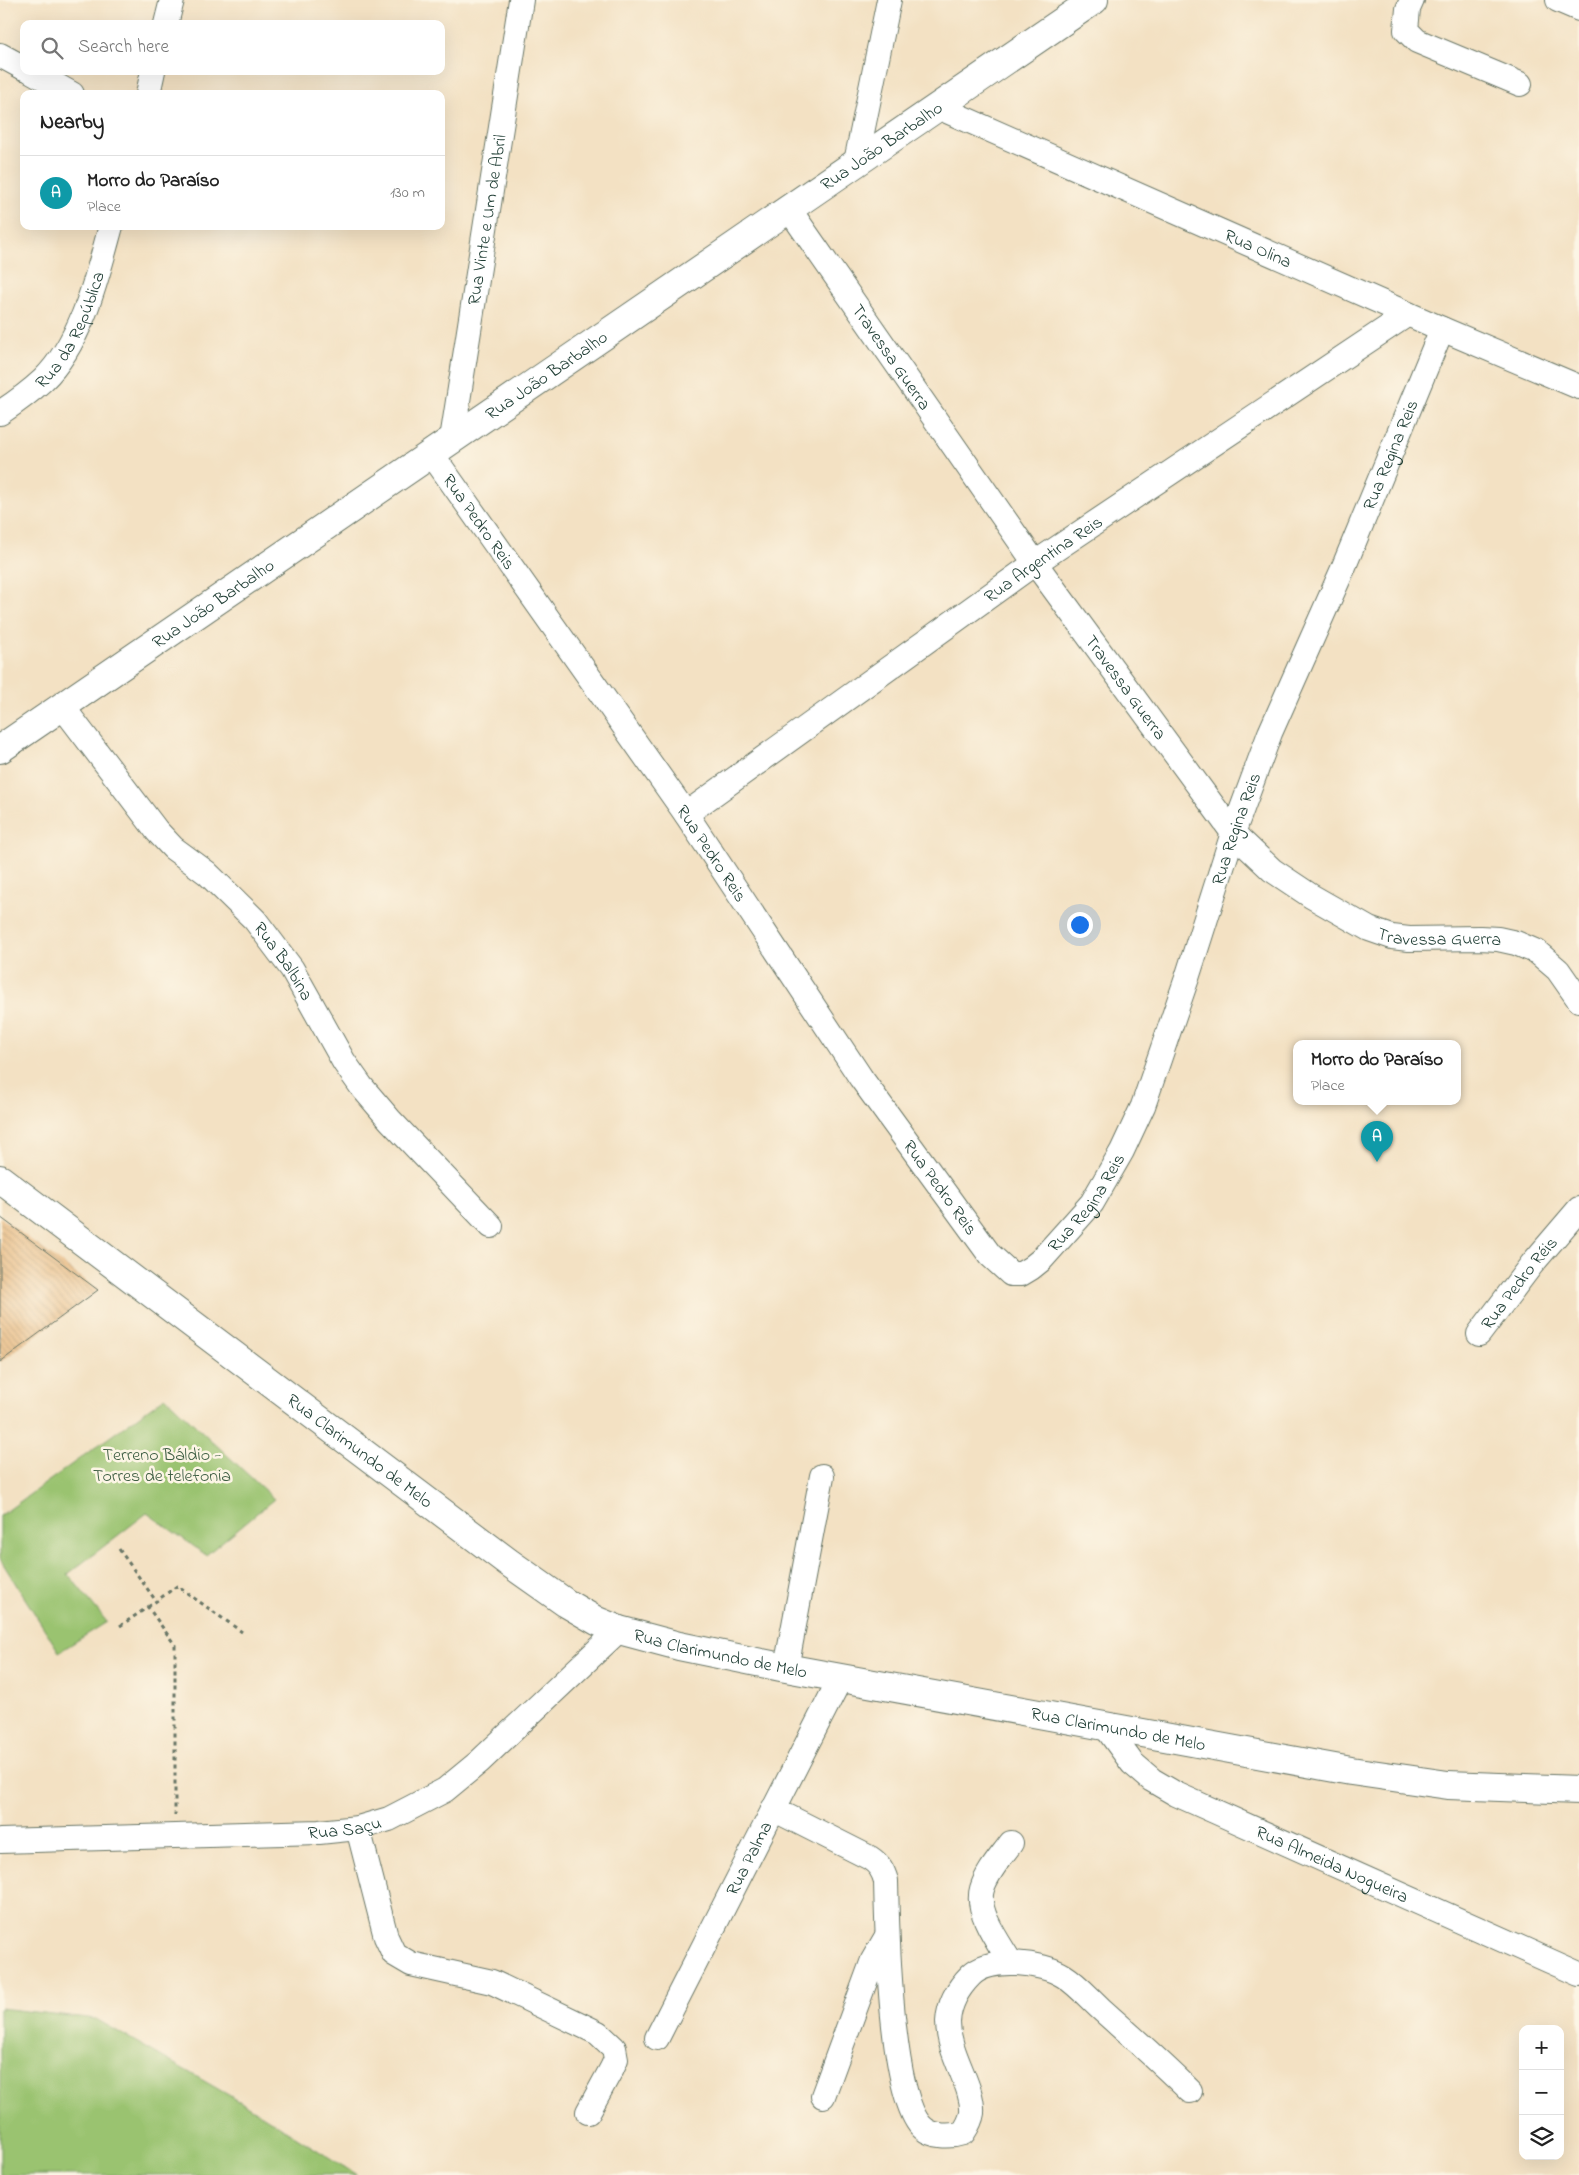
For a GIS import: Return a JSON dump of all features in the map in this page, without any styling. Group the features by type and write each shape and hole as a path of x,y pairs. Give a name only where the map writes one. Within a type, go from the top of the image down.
{"main road":[{"name":"Rua João Barbalho","path":"0,750 1094,0"},
{"name":"Rua Clarimundo de Melo","path":"0,1179 508,1562 566,1603 597,1621 619,1630 679,1646 786,1668 1351,1770 1448,1784 1579,1790"}],"street":[{"path":"167,20 172,0"},
{"name":"Rua Vinte e Um de Abril","path":"442,446 521,0"},
{"path":"856,162 889,0"},
{"path":"1412,0 1408,9 1406,30 1416,41 1520,84"},
{"path":"1558,0 1579,9"},
{"path":"0,55 20,66"},
{"path":"37,75 65,90"},
{"path":"149,90 153,75"},
{"name":"Rua Olina","path":"938,107 1442,329 1579,387"},
{"name":"Travessa Guerra","path":"789,209 1035,562 1233,833 1272,870 1311,896 1369,928 1392,937 1409,939 1498,938 1516,943 1537,952 1558,970 1579,1000"},
{"name":"Rua da República","path":"0,413 18,401 44,379 62,356 79,326 95,284 110,230"},
{"name":"Rua Argentina Reis","path":"686,814 1035,562 1408,314"},
{"name":"Rua Regina Reis","path":"990,1255 1011,1274 1021,1274 1026,1271 1041,1260 1092,1203 1109,1176 1142,1106 1187,978 1233,833 1270,733 1342,571 1442,329"},
{"name":"Rua Pedro Reis","path":"442,446 861,1078 990,1255"},
{"name":"Rua Balbina","path":"62,706 157,831 173,848 207,873 255,920 292,969 344,1062 361,1086 390,1120 491,1226"},
{"name":"Rua Pedro Réis","path":"1479,1334 1532,1264 1579,1209"},
{"path":"786,1668 822,1476"},
{"name":"Rua Saçu","path":"0,1841 319,1832 358,1828 389,1819 445,1790 479,1762 619,1630"},
{"name":"Rua Palma","path":"657,2038 841,1677"},
{"name":"Rua Almeida Nogueira","path":"1105,1726 1132,1763 1152,1780 1176,1794 1579,1974"},
{"path":"773,1809 878,1864 886,1881 887,1936 893,2026 907,2096 915,2117 923,2128 936,2134 953,2136 963,2133 970,2122 972,2113 971,2100 950,2043 948,2020 952,2001 962,1984 977,1969 1011,1963 1035,1966 1064,1976 1190,2091"},
{"path":"358,1828 386,1937 394,1954 411,1964 492,1982 598,2034 614,2048 616,2058 612,2068 588,2112"},
{"path":"1011,1843 981,1890 981,1902 986,1921 1011,1963"},
{"path":"823,2096 873,1960 887,1936"}],"path":[{"path":"120,1549 156,1601"},
{"path":"120,1626 177,1586 242,1632"},
{"path":"148,1607 175,1645 175,1836"}],"green space":[{"name":"Terreno Báldio - Torres de telefonia","path":"165,1397 274,1499 206,1555 147,1513 68,1574 107,1622 59,1652 0,1559 0,1516"},
{"path":"0,2008 96,2019 246,2105 357,2175 0,2175"}],"building":[{"path":"0,1217 98,1290 0,1362"}],"place":[{"name":"Morro do Paraíso","path":"1377,1162"}]}
